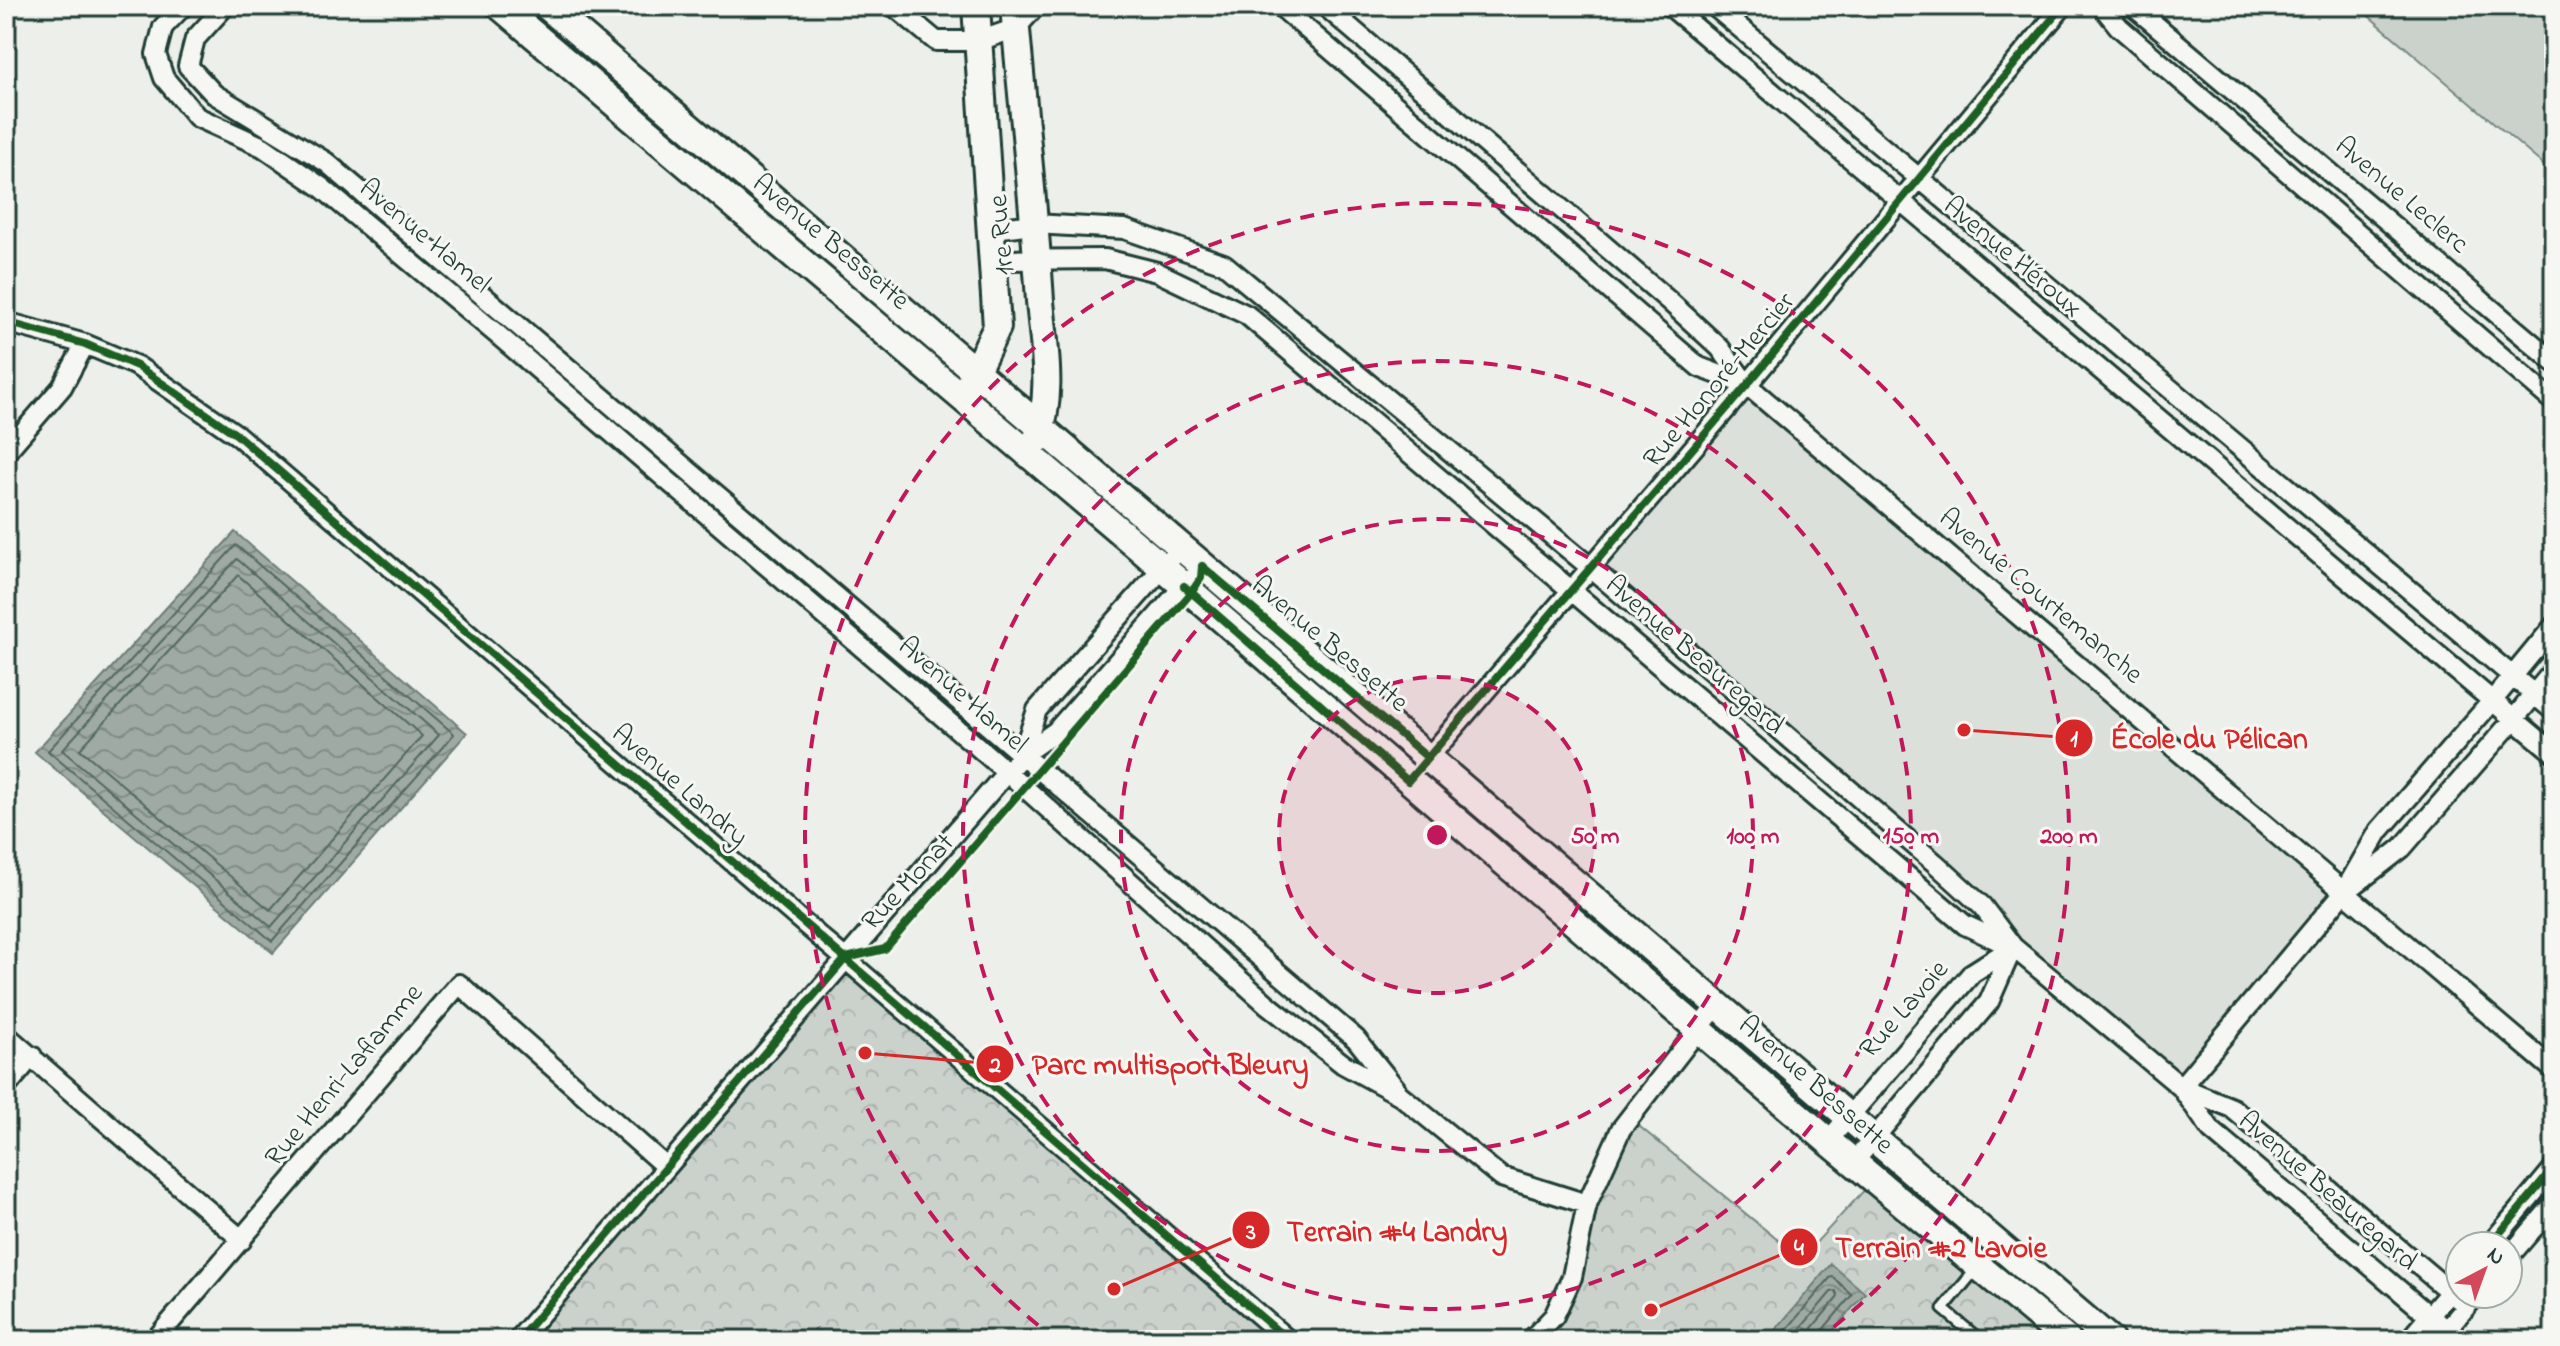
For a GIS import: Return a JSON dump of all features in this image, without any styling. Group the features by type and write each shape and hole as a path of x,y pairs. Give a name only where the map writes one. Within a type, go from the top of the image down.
{"street":[{"path":"183,6 163,27 156,54 164,78 188,66 195,39 225,6"},
{"name":"Avenue Bessette","path":"547,6 2110,1340"},
{"path":"894,6 936,41 979,41 1036,6"},
{"name":"1re Rue","path":"962,398 997,327 976,6"},
{"name":"Avenue Courtemanche","path":"1280,6 1699,367 1747,385"},
{"name":"Avenue Courtemanche","path":"1325,6 1700,329 1720,348 1747,385 2554,1070"},
{"name":"Avenue Héroux","path":"1670,6 2554,753"},
{"name":"Rue Honoré-Mercier","path":"1408,781 1747,385 2063,6"},
{"name":"Avenue Leclerc","path":"2102,6 2119,27 2554,402"},
{"name":"Avenue Leclerc","path":"2133,6 2554,362"},
{"name":"Avenue Bessette","path":"506,8 1162,567 1853,1163 2067,1340"},
{"path":"1705,36 1723,9"},
{"name":"Avenue Héroux","path":"1723,9 1919,178 2554,711"},
{"name":"1re Rue","path":"1015,17 1038,258 1047,394 1041,428 1030,455"},
{"name":"Avenue Hamel","path":"188,66 214,94 326,162 654,440 1356,1039 1400,1095"},
{"name":"Avenue Hamel","path":"164,78 197,117 263,147 321,187 1007,772 1268,1005 1343,1064 1400,1095 1501,1177 1587,1204"},
{"path":"2212,107 2229,87"},
{"path":"1449,152 1468,128"},
{"path":"720,192 738,169"},
{"name":"Avenue Beauregard","path":"992,229 1034,224 1124,229 1224,264 1590,567 1935,863 1982,906 2013,947 2181,1087 2211,1130 2429,1316 2442,1335"},
{"name":"Avenue Beauregard","path":"993,260 1105,259 1157,272 1247,315 1965,925 2013,947"},
{"name":"Avenue Landry","path":"6,322 85,344 137,366 237,435 1288,1340"},
{"path":"6,452 62,387 85,344"},
{"path":"2516,369 2536,347"},
{"path":"1308,367 1327,350"},
{"path":"2207,461 2226,436"},
{"path":"639,456 654,440"},
{"name":"Rue Monat","path":"1022,755 1037,710 1181,547"},
{"name":"Rue Monat","path":"518,1340 1022,755 1056,731 1202,566"},
{"path":"2181,1087 2344,892 2379,831 2554,626"},
{"path":"2344,892 2402,848 2554,670"},
{"name":"Rue Lavoie","path":"1828,1141 1972,973 2013,947"},
{"name":"Rue Lavoie","path":"1853,1163 1989,1002 2013,947"},
{"name":"Rue Henri-Laflamme","path":"155,1340 459,984 666,1167"},
{"path":"1531,1340 1554,1316 1572,1277 1587,1204 1621,1129 1717,1005"},
{"path":"6,1035 242,1240"},
{"path":"6,1087 32,1056"},
{"name":"Avenue Beauregard","path":"2181,1087 2232,1108 2444,1277"},
{"path":"2502,1230 2554,1168"},
{"path":"2524,1239 2554,1204"},
{"path":"2409,1340 2444,1299"},
{"path":"2442,1335 2463,1310"}],"lane":[{"path":"1979,1266 1943,1309 1980,1340"}],"shaded area":[{"path":"1747,385 2344,892 2181,1087 1590,567"}],"green space":[{"path":"2357,6 2554,6 2554,174"},
{"path":"849,957 1301,1340 522,1340"},
{"path":"1623,1113 1801,1259 1867,1187 2057,1340 1536,1340 1551,1322 1590,1200"}],"water":[{"path":"235,532 467,733 273,953 35,752"},
{"path":"1831,1264 1865,1293 1825,1340 1767,1340"}],"cycle path":[{"path":"1184,586 1408,781 1747,385 2063,6"},
{"path":"6,322 85,344 137,366 237,435 1288,1340"},
{"path":"1202,566 1428,758"},
{"path":"518,1340 846,958 885,949 1191,593 1201,578 1202,566"},
{"path":"2502,1230 2554,1168"}],"place":[{"name":"École du Pélican","path":"1964,730"},
{"name":"Parc multisport Bleury","path":"865,1053"},
{"name":"Terrain #4 Landry","path":"1114,1289"},
{"name":"Terrain #2 Lavoie","path":"1651,1310"}]}
